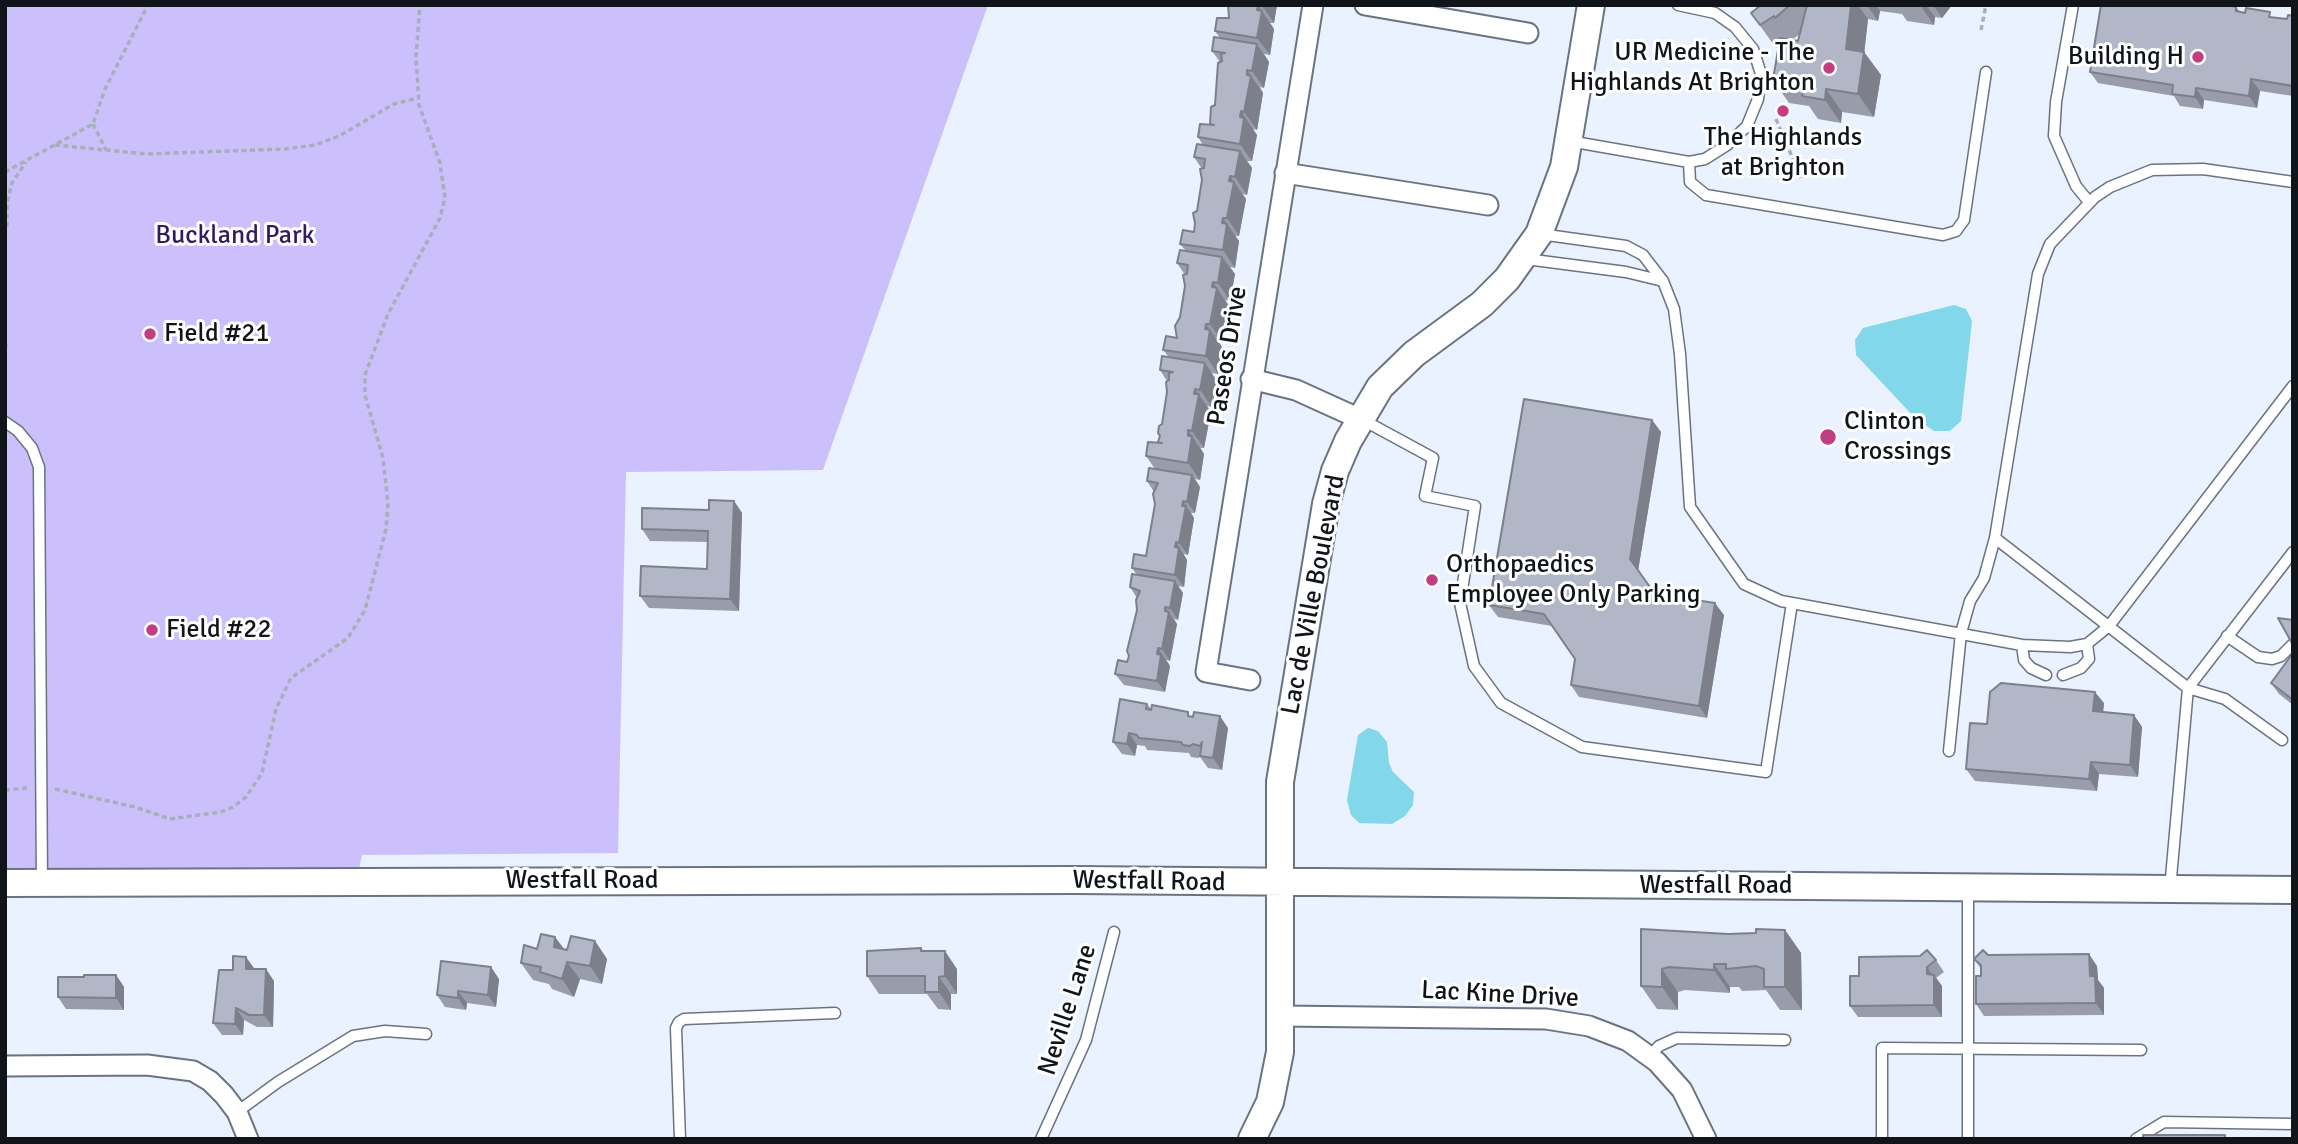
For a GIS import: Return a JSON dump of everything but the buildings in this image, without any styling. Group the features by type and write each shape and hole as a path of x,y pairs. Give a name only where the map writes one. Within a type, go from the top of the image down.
{"street":[{"name":"Paseos Drive","path":"1250,680 1206,672 1313,5"},
{"path":"1364,5 1528,33"},
{"name":"Lac de Ville Boulevard","path":"1252,1139 1266,1111 1275,1081 1281,1016 1280,782 1326,504 1335,471 1360,419 1396,369 1482,303 1523,258 1539,233 1556,194 1568,141 1591,5"},
{"path":"1285,173 1488,205"},
{"path":"1251,379 1296,390 1360,419"},
{"name":"Westfall Road","path":"5,883 1075,880 1280,884 2293,890"},
{"name":"Lac Kine Drive","path":"1281,1016 1557,1020 1610,1033 1650,1056 1682,1090 1706,1139"},
{"path":"5,1066 172,1067 193,1072 210,1081 237,1112 248,1139"}],"lane":[{"path":"1568,141 1689,162 1705,159 1727,145 1747,126 1758,99 1761,74 1753,49 1735,27 1709,10 1678,5"},
{"path":"2073,5 2056,102 2054,136 2076,186 2089,202"},
{"path":"1689,162 1690,181 1706,195 1943,234 1956,232 1964,220 1986,72"},
{"path":"1949,751 1961,633 1970,601 1984,578 1995,538 2038,274 2050,244 2089,202 2110,187 2152,170 2203,169 2293,182"},
{"path":"1539,233 1626,246 1643,255 1663,281 1674,309 1680,354 1690,507 1744,584 1792,603 2022,645 2070,648 2087,644 2109,626 2291,393"},
{"path":"1523,258 1626,272 1663,281"},
{"path":"1360,419 1433,458 1424,496 1475,506 1460,603 1474,666 1501,704 1582,747 1766,772 1792,603"},
{"path":"5,422 18,431 32,448 39,467 42,883"},
{"path":"1995,538 2188,688 2225,699 2282,740"},
{"path":"2171,889 2188,688 2291,557"},
{"path":"2227,636 2259,657 2272,659 2281,656 2293,644"},
{"path":"2063,675 2081,668 2089,659 2087,644"},
{"path":"2022,645 2024,660 2031,668 2046,675"},
{"path":"1968,887 1968,1139"},
{"name":"Neville Lane","path":"1041,1139 1086,1040 1114,932"},
{"path":"680,1139 676,1028 679,1022 684,1018 835,1013"},
{"path":"237,1112 278,1082 354,1036 385,1031 426,1034"},
{"path":"1650,1056 1659,1046 1677,1038 1785,1040"},
{"path":"1882,1139 1882,1048 2141,1050"},
{"path":"2136,1139 2164,1122 2293,1124"}],"path":[{"path":"5,172 93,124 105,89 148,5"},
{"path":"53,789 135,807 170,820 221,812 233,807 246,797 262,773 276,709 285,689 301,669 348,638 365,610 386,529 388,503 383,458 364,384 369,359 388,314 444,208 440,163 419,98 416,57 420,5"},
{"path":"1981,30 1986,5"},
{"path":"55,145 107,151 201,155 315,145 339,136 394,104 419,98"},
{"path":"1776,119 1801,178"},
{"path":"93,124 107,151"},
{"path":"7,227 7,203 12,183 27,160"},
{"path":"5,349 7,341"},
{"path":"5,790 30,788"}],"green space":[{"name":"Buckland Park","path":"5,5 988,5 823,470 626,472 618,853 362,855 359,869 5,869"}],"water":[{"path":"1954,305 1966,309 1972,321 1961,421 1950,431 1934,431 1916,419 1856,355 1855,340 1863,328"},
{"path":"1368,728 1378,731 1387,742 1389,763 1393,772 1414,792 1413,805 1405,816 1392,824 1359,823 1351,815 1347,800 1358,735"}],"place":[{"name":"Building H","path":"2198,57"},
{"name":"UR Medicine - The Highlands At Brighton","path":"1829,68"},
{"name":"The Highlands at Brighton","path":"1783,111"},
{"name":"Field #21","path":"150,334"},
{"name":"Clinton Crossings","path":"1828,437"},
{"name":"Orthopaedics Employee Only Parking","path":"1432,580"},
{"name":"Field #22","path":"152,630"}]}
